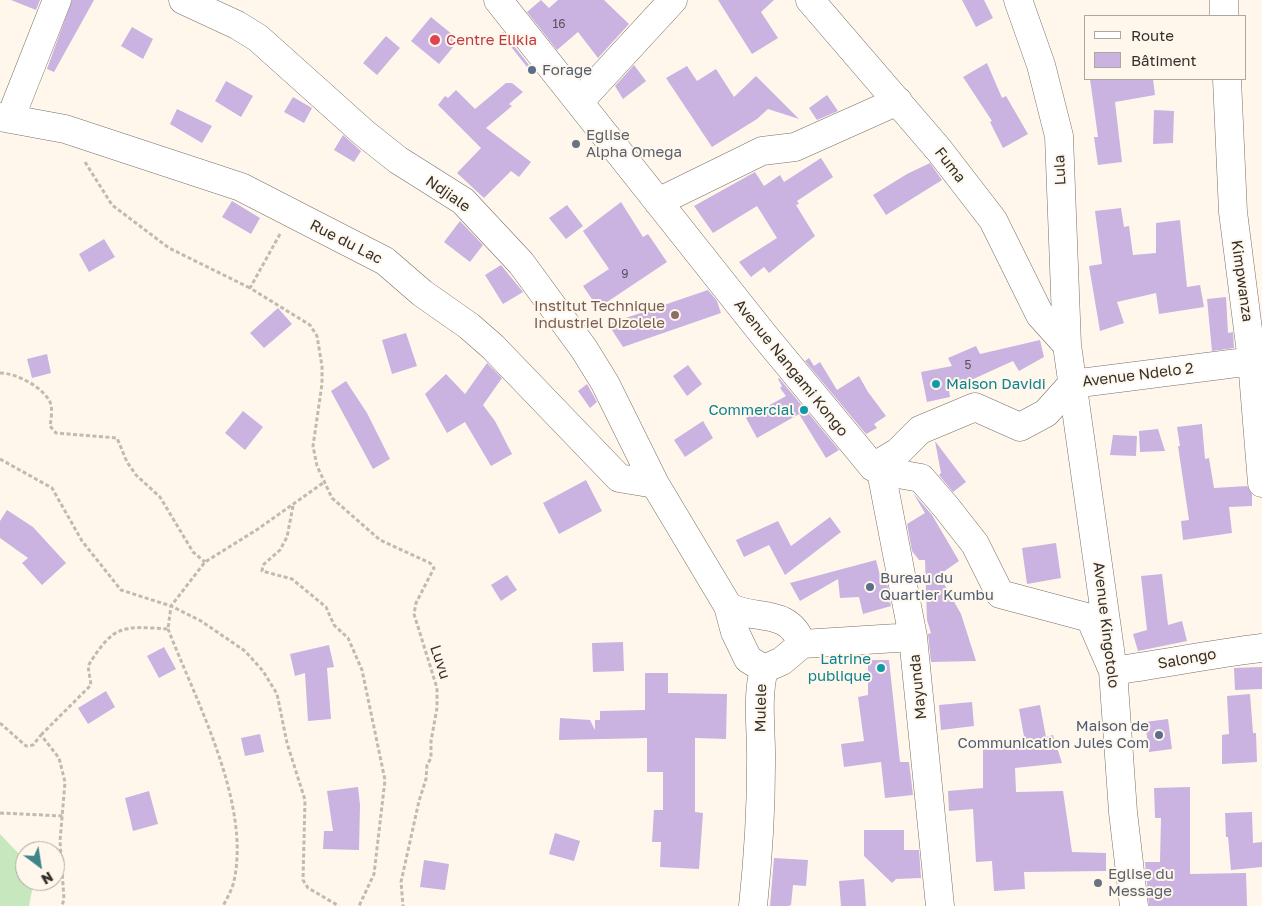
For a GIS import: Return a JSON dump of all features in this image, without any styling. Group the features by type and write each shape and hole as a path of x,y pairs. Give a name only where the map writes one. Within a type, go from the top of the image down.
{"street":[{"path":"5,118 57,0"},
{"name":"Ndjiale","path":"183,0 237,25 258,38 364,133 398,160 463,201 521,263 584,349 625,419 655,484"},
{"name":"Avenue Nangami Kongo","path":"498,0 763,334 877,469"},
{"path":"579,102 673,0"},
{"name":"Fuma","path":"810,0 898,101 993,220 1040,315 1066,346"},
{"name":"Lula","path":"1018,0 1041,65 1058,136 1066,346"},
{"path":"1224,0 1224,15"},
{"name":"Kimpwanza","path":"1227,80 1233,212 1257,360 1262,482"},
{"path":"658,202 762,151 794,147 898,101"},
{"name":"Rue du Lac","path":"5,118 64,129 241,187 385,260 422,293 469,326 493,348 619,478 655,484"},
{"name":"Avenue Kingotolo","path":"1066,346 1113,671 1123,812 1134,906"},
{"name":"Avenue Ndelo 2","path":"877,469 898,452 920,430 975,406 1020,427 1046,413 1072,384 1257,360"},
{"path":"877,469 921,478 975,544 1000,594 1090,618 1113,671"},
{"name":"Mayunda","path":"877,469 914,637 940,906"},
{"name":"Mulele","path":"655,484 728,606 736,632 748,659 764,669 760,686 760,842 754,906"},
{"path":"728,606 737,612 778,618 790,624 798,634 802,644"},
{"path":"764,669 782,661 802,644 914,637"},
{"name":"Salongo","path":"1113,671 1177,662 1209,654 1262,648"}],"path":[{"path":"64,129 112,205 169,248 250,288 310,325 317,336 322,366 322,384 313,446 317,466 324,483 293,506 205,562 171,606 168,629 220,761 234,817 236,830 234,882 223,906"},
{"path":"250,288 292,214"},
{"path":"0,373 19,376 48,399 52,410 50,426 56,433 117,438 127,462 136,475 160,496 193,552 205,562"},
{"path":"0,458 52,488 82,540 121,590 171,606 201,621 245,651 262,671 277,694 287,742 305,800 303,880 308,888 339,906"},
{"name":"Luvu","path":"324,483 336,503 380,540 430,563 434,568 416,603 414,614 437,688 437,708 431,741 431,758 427,765 426,779 419,801 401,882 402,906"},
{"path":"293,506 287,537 276,556 262,565 262,571 292,579 326,607 334,625 348,638 362,670 385,780 374,874 359,906"},
{"path":"0,723 26,746 33,746 41,734 90,685 88,666 110,636 132,626 168,629"},
{"path":"41,734 59,758 65,782 60,841 64,900 62,906"},
{"path":"0,813 63,816"}],"green space":[{"path":"0,834 15,850 15,891 32,891 29,906 0,906"}],"building":[{"path":"11,0 40,0 36,10"},
{"path":"72,0 94,0 54,72 47,69"},
{"path":"541,0 549,8 558,0 604,0 629,24 598,58 578,32 557,50 527,12"},
{"path":"718,0 774,0 761,12 778,38 752,54"},
{"path":"962,0 984,0 993,18 976,27"},
{"name":"Centre Elikia","path":"431,17 459,40 439,64 411,41"},
{"path":"132,27 153,39 143,59 121,46"},
{"path":"503,32 533,70 531,72 501,34"},
{"path":"386,36 400,48 377,75 363,63"},
{"path":"987,63 1002,98 1006,96 1028,134 1003,148 990,122 992,121 963,77"},
{"path":"634,65 646,81 623,99 615,86"},
{"path":"687,66 697,81 716,69 734,97 756,76 799,119 768,109 757,119 712,147 666,78"},
{"path":"1090,80 1153,80 1155,95 1115,102 1122,162 1098,165 1094,137 1098,137"},
{"path":"226,81 253,96 241,117 215,101"},
{"path":"506,83 512,83 523,92 509,104 512,106 486,128 531,162 519,177 511,171 484,198 457,173 481,148 438,105 445,96 448,98 456,90 475,109"},
{"path":"827,95 838,111 817,120 809,108"},
{"path":"293,97 312,108 304,123 284,112"},
{"path":"177,109 212,126 202,143 170,124"},
{"path":"1154,110 1174,111 1173,143 1153,144"},
{"path":"343,135 361,151 354,162 334,150"},
{"path":"821,158 833,177 797,201 799,204 796,205 815,236 769,273 764,267 751,277 739,262 777,238 757,206 713,233 694,206 755,172 764,186 780,175 784,182"},
{"path":"930,163 942,180 886,215 873,195 907,174"},
{"path":"232,201 260,218 251,234 222,217"},
{"path":"621,202 643,237 648,234 667,262 598,308 583,286 609,269 583,231"},
{"path":"567,205 583,226 566,239 549,218"},
{"path":"1121,208 1124,227 1129,226 1133,255 1156,253 1156,223 1180,220 1187,287 1200,285 1204,307 1159,314 1156,293 1117,302 1124,323 1100,331 1089,266 1102,264 1095,211"},
{"path":"460,221 483,245 470,262 444,242"},
{"path":"104,239 115,257 89,272 79,254"},
{"path":"501,265 523,292 503,304 485,275"},
{"name":"Institut Technique Industriel Dizolele","path":"708,290 717,301 721,313 623,347 608,324"},
{"path":"1226,297 1228,333 1233,332 1234,348 1212,351 1207,299"},
{"path":"278,308 292,324 264,348 250,333"},
{"path":"406,333 417,366 392,374 382,340"},
{"path":"1040,340 1044,357 1019,371 1013,361 949,390 950,397 927,402 921,372 952,366 948,358 976,346 980,354"},
{"path":"47,354 51,373 32,378 27,359"},
{"path":"809,358 814,366 820,362 837,390 859,376 886,416 874,424 877,428 866,434 805,361"},
{"path":"487,363 502,378 483,405 495,421 512,454 491,466 465,422 447,433 425,394 446,374 465,394"},
{"path":"688,365 702,384 687,396 673,376"},
{"path":"779,378 839,450 826,458 799,414 757,438 746,418 786,396 780,388 782,386"},
{"path":"346,381 367,413 390,459 373,469 331,391"},
{"path":"587,384 597,402 590,408 578,391"},
{"path":"243,411 263,427 245,450 225,433"},
{"path":"703,421 713,438 685,457 674,440"},
{"path":"1202,424 1205,459 1209,458 1214,488 1247,486 1252,494 1252,506 1229,507 1232,533 1183,540 1181,521 1189,520 1177,427"},
{"path":"1158,429 1165,451 1140,452 1139,431"},
{"path":"1113,435 1137,436 1136,456 1110,455"},
{"path":"935,441 966,482 953,492 939,475 941,473"},
{"path":"586,480 602,511 559,534 543,503"},
{"path":"913,493 932,515 959,561 939,575 961,614 976,661 931,662 928,634 931,633 927,620 925,560 919,560 912,551 907,524 925,513"},
{"path":"7,510 33,527 66,563 42,585 22,563 28,558 0,538 0,521"},
{"path":"830,517 841,532 785,575 769,545 744,557 736,540 778,521 791,546"},
{"path":"1056,543 1061,578 1027,584 1022,548"},
{"path":"876,560 881,579 886,577 891,606 863,614 859,597 840,598 838,579 800,601 790,583"},
{"path":"1162,574 1168,625 1182,621 1187,641 1138,651 1133,634 1147,630 1141,576"},
{"path":"507,575 517,590 501,601 491,585"},
{"path":"623,642 624,671 593,672 592,643"},
{"path":"329,645 334,667 327,668 331,719 308,721 305,673 295,676 290,654"},
{"path":"164,647 176,669 159,678 147,656"},
{"path":"868,660 889,660 900,762 909,762 913,795 885,798 881,762 844,767 841,744 864,741 858,697 868,695"},
{"path":"1262,667 1262,689 1235,690 1234,668"},
{"path":"645,673 668,673 668,693 727,694 726,739 695,738 695,812 703,813 699,869 660,867 661,842 652,842 654,810 663,810 663,772 647,772 647,738 559,740 560,718 590,720 595,730 595,720 600,720 600,711 645,710"},
{"path":"106,691 115,707 88,724 78,708"},
{"path":"1250,694 1253,733 1256,733 1257,762 1222,764 1222,735 1229,734 1227,696"},
{"path":"972,702 974,726 941,730 939,705"},
{"path":"1040,705 1046,737 1053,735 1062,763 1015,768 1016,792 1063,791 1072,852 1106,853 1106,871 1024,872 1025,889 994,891 992,861 976,862 973,809 949,811 948,791 983,788 983,742 1025,742 1019,709"},
{"name":"Maison de Communication Jules Com","path":"1168,719 1172,749 1149,752 1145,722"},
{"path":"260,734 264,752 245,756 241,738"},
{"path":"358,787 360,805 359,850 323,849 324,831 333,831 327,791"},
{"path":"1190,787 1190,874 1246,873 1247,906 1149,906 1145,862 1160,862 1161,818 1155,818 1154,788"},
{"path":"149,791 158,824 133,831 125,798"},
{"path":"1252,812 1253,843 1262,842 1262,867 1231,870 1228,837 1226,837 1225,813"},
{"path":"864,830 904,830 904,850 919,850 921,878 896,879 892,883 864,856"},
{"path":"555,833 580,841 574,861 549,854"},
{"path":"774,858 808,860 806,886 793,885 791,905 788,906 770,906"},
{"path":"424,860 449,864 445,890 420,887"},
{"path":"864,879 866,906 841,906 839,881"}],"place":[{"name":"Centre Elikia","path":"435,40"},
{"name":"Forage","path":"532,70"},
{"name":"Eglise Alpha Omega","path":"576,144"},
{"name":"Institut Technique Industriel Dizolele","path":"675,315"},
{"name":"Maison Davidi","path":"936,384"},
{"name":"Commercial","path":"804,410"},
{"name":"Bureau du Quartier Kumbu","path":"870,587"},
{"name":"Latrine publique","path":"881,668"},
{"name":"Maison de Communication Jules Com","path":"1159,735"},
{"name":"Eglise du Message","path":"1098,883"}]}
